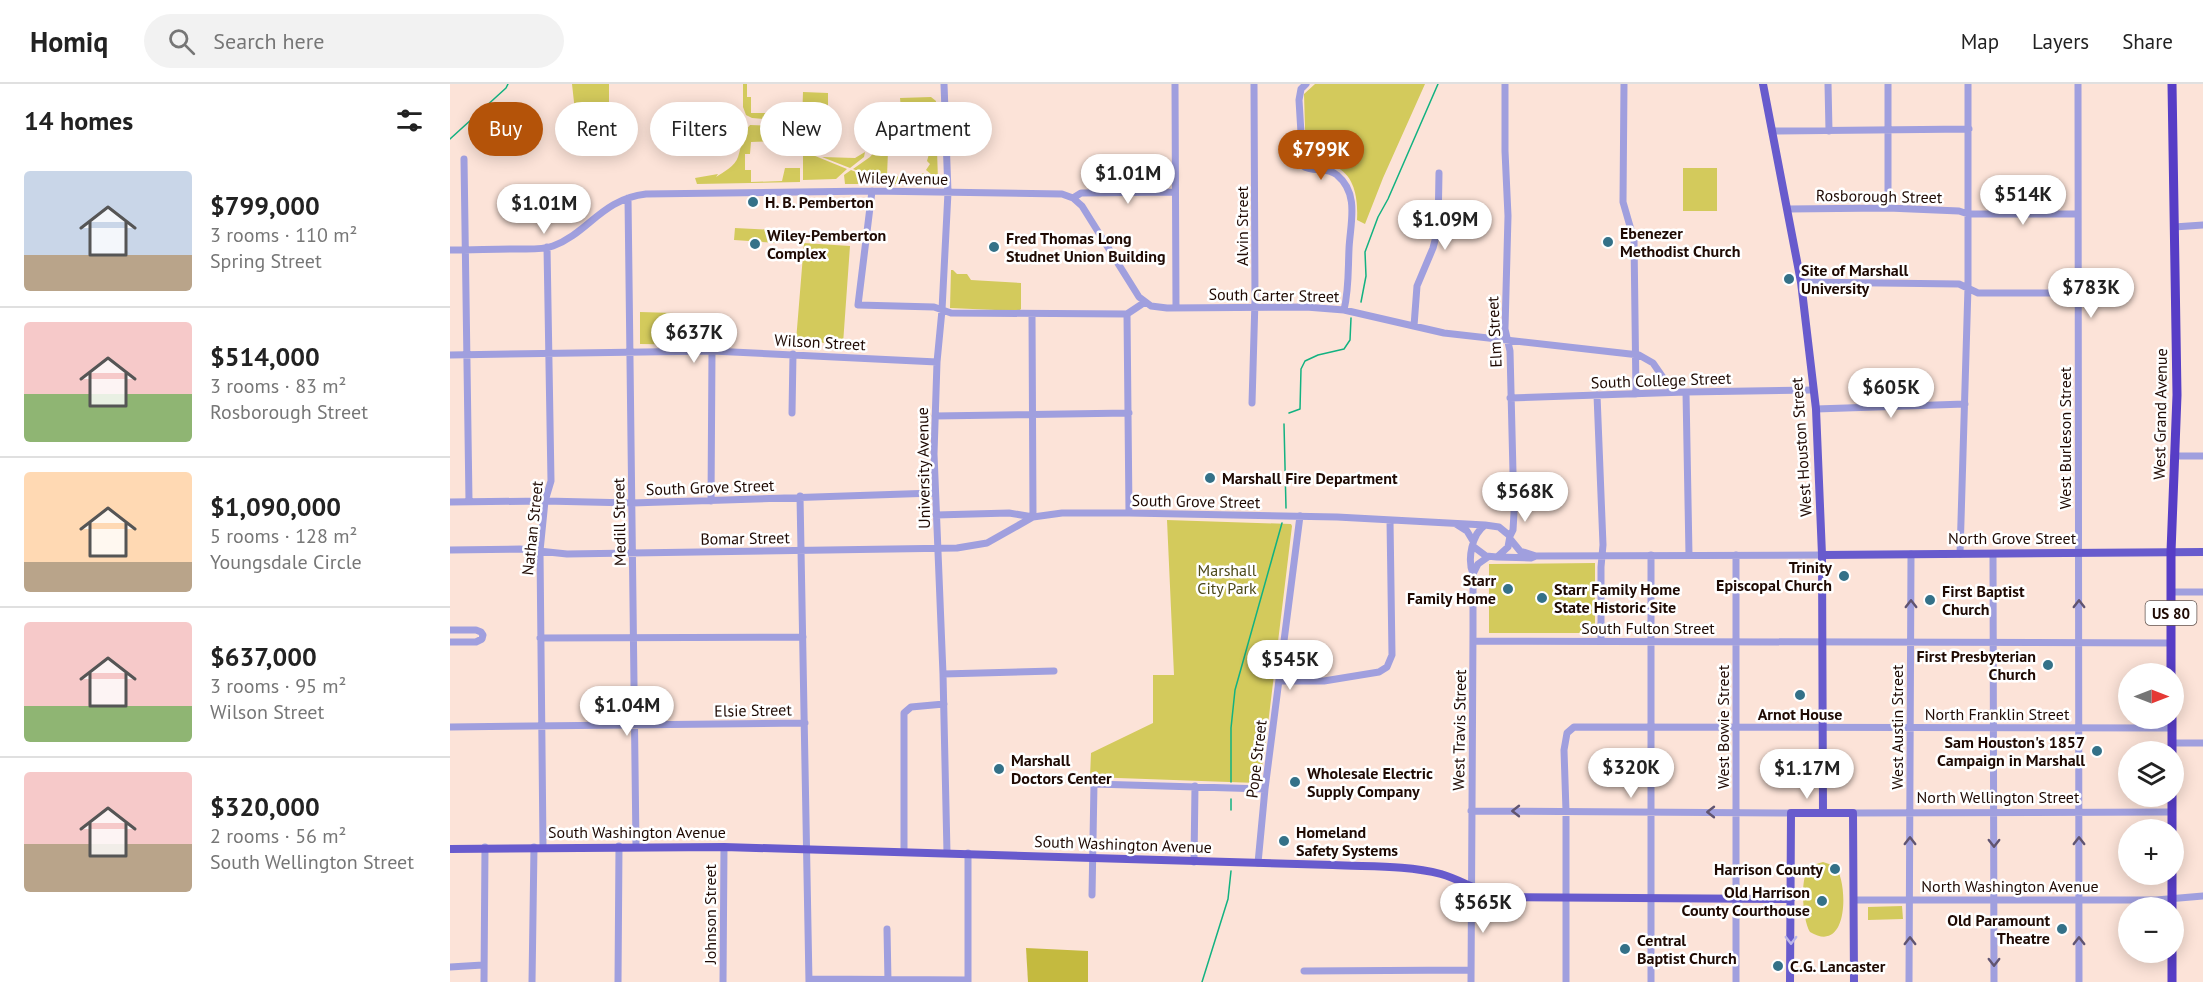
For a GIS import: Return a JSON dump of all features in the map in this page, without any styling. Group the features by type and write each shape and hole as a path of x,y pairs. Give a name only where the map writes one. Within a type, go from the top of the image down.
{"highway":[{"name":"West Grand Avenue","path":"2171,663 2171,552 2177,374 2172,84"},
{"path":"2172,807 2172,819"},
{"path":"2172,963 2172,982"}],"main road":[{"name":"West Houston Street","path":"1763,84 1801,282 1816,409 1822,555 1823,813"},
{"name":"North Grove Street","path":"1822,555 2203,552"},
{"name":"North Wellington Street","path":"1791,813 1853,813"},
{"path":"1790,982 1791,813"},
{"path":"1853,813 1854,982"},
{"name":"South Washington Avenue","path":"450,849 724,847 1258,863 1410,870 1441,874 1470,887 1502,897 1791,899"}],"street":[{"name":"University Avenue","path":"944,84 948,192 937,362 935,493 944,674 947,853"},
{"path":"1175,84 1176,308"},
{"name":"Alvin Street","path":"1252,404 1254,84"},
{"path":"1306,84 1301,89 1299,100 1302,166 1335,173 1343,181 1351,199 1348,286 1344,309"},
{"name":"Elm Street","path":"1505,84 1508,216 1505,329 1510,351 1513,530 1510,538"},
{"path":"1624,84 1623,202 1634,240 1636,394"},
{"path":"1828,84 1829,131"},
{"path":"1888,84 1888,208"},
{"path":"1960,554 1968,287 1968,84"},
{"name":"West Burleson Street","path":"2078,84 2079,982"},
{"path":"1772,131 1969,129"},
{"path":"464,159 469,501"},
{"path":"1414,326 1417,286 1433,248 1438,229 1439,173"},
{"name":"Wiley Avenue","path":"548,247 562,241 602,211 628,198 655,193 872,190 1059,194 1074,198 1081,193 1175,192"},
{"path":"872,190 858,305 934,307 951,313 1127,314 1145,302 1082,206 1074,198"},
{"name":"Medill Street","path":"628,198 636,846"},
{"name":"Rosborough Street","path":"1788,209 1888,208 1959,211 1968,214 2078,214"},
{"path":"2174,227 2203,225"},
{"path":"450,250 548,247"},
{"name":"Nathan Street","path":"543,847 540,551 545,501 551,482 548,247"},
{"path":"1801,282 1959,284 1977,293 2079,293"},
{"name":"South Carter Street","path":"1145,302 1156,307 1176,308 1344,309 1444,333 1635,354 1653,363 1673,392"},
{"path":"1032,314 1033,517"},
{"path":"1127,314 1129,513"},
{"path":"711,501 712,351"},
{"name":"Wilson Street","path":"450,355 712,351 937,362"},
{"path":"792,413 793,354"},
{"name":"South College Street","path":"1510,398 1814,390"},
{"path":"1686,392 1689,555"},
{"path":"1597,395 1602,556 1601,641"},
{"path":"1816,409 1965,404"},
{"path":"935,416 1129,413"},
{"path":"2174,456 2203,456"},
{"name":"South Grove Street","path":"450,502 632,503 935,493"},
{"path":"800,496 809,981 968,981 968,854"},
{"path":"1474,544 1478,531 1485,525 1506,523 1512,507"},
{"name":"South Grove Street","path":"936,514 1009,513 1033,517 1062,513 1300,516 1485,525"},
{"name":"Pope Street","path":"1258,863 1265,789 1300,516"},
{"name":"Bomar Street","path":"450,549 513,549 567,554 966,548 1000,537 1033,517"},
{"path":"1279,681 1331,680 1378,672 1389,664 1392,655 1390,520"},
{"path":"1456,524 1467,531 1474,544 1488,557"},
{"path":"1496,525 1504,529 1520,551 1536,556 1822,555"},
{"path":"1497,557 1506,550 1510,538"},
{"name":"West Travis Street","path":"1471,982 1473,574 1471,555 1474,544"},
{"name":"West Austin Street","path":"1910,982 1911,554"},
{"path":"1993,554 1994,982"},
{"path":"1651,555 1651,982"},
{"name":"West Bowie Street","path":"1736,555 1736,982"},
{"path":"1473,574 1478,564 1488,557 1531,558 1536,556"},
{"path":"2171,592 2203,592"},
{"path":"450,630 476,630 483,635 482,639 476,642 450,642"},
{"path":"540,638 803,637"},
{"name":"South Fulton Street","path":"1473,641 2171,643"},
{"path":"944,674 1054,671"},
{"path":"904,852 904,712 911,707 944,705"},
{"name":"Elsie Street","path":"450,727 805,723"},
{"name":"North Franklin Street","path":"1566,811 1564,750 1568,733 1574,727 2079,728 2118,726"},
{"path":"2184,745 2203,743"},
{"path":"1092,895 1094,784 1265,789"},
{"path":"1194,862 1195,786"},
{"path":"1471,811 1791,813"},
{"path":"1566,811 1566,982"},
{"name":"North Wellington Street","path":"1853,813 2172,812"},
{"path":"618,982 619,846"},
{"path":"484,982 485,847"},
{"path":"532,982 534,847"},
{"name":"Johnson Street","path":"723,982 724,847"},
{"name":"North Washington Avenue","path":"2184,900 2203,896"},
{"name":"North Washington Avenue","path":"1854,900 2118,901"},
{"path":"887,929 888,980"},
{"path":"450,966 483,965"},
{"path":"1304,972 1470,970"}],"green space":[{"path":"572,84 609,84 609,102 574,102"},
{"path":"743,84 747,84 747,97 751,97 751,113 760,113 760,119 748,116 748,102 743,102"},
{"path":"1315,84 1425,84 1365,224 1357,220 1355,191 1344,172 1334,166 1306,161 1304,94"},
{"path":"803,92 828,93 828,102 803,102"},
{"path":"931,97 936,102 900,102 900,98"},
{"path":"750,125 760,125 760,142 751,142 750,154 748,154 748,128"},
{"path":"745,156 745,170 751,170 751,182 782,181 785,168 800,168 800,182 697,184 695,178 718,174 716,177 729,168 738,157"},
{"path":"803,156 815,156 847,169 836,179 803,180"},
{"path":"864,156 850,168 822,157"},
{"path":"888,156 887,176 898,176 898,184 879,184 879,179 853,169 870,157"},
{"path":"928,156 937,156 938,180 926,170 930,164 927,161"},
{"path":"1683,168 1717,168 1717,211 1683,211"},
{"path":"851,170 876,180 877,184 845,184 844,175"},
{"path":"923,173 934,184 901,184 901,179 916,175 918,178"},
{"path":"735,228 777,230 777,243 734,240"},
{"path":"804,243 850,246 843,344 796,341"},
{"path":"951,270 957,274 967,274 971,280 1021,283 1021,309 1019,311 950,308"},
{"path":"640,312 708,314 709,345 640,344"},
{"name":"Marshall City Park","path":"1167,520 1291,524 1292,526 1265,749 1257,783 1090,777 1091,753 1153,723 1153,675 1174,675"},
{"name":"Starr Family Home State Historic Site","path":"1595,563 1595,633 1489,633 1489,564"},
{"path":"1823,862 1835,866 1842,886 1843,899 1839,925 1833,934 1823,937 1810,932 1804,911 1803,893 1808,870"},
{"path":"1902,906 1903,919 1868,920 1868,907"}],"shaded area":[{"path":"1026,948 1088,951 1088,982 1028,982"}],"waterway":[{"path":"450,139 508,84"},
{"path":"1361,302 1366,276 1365,252 1378,217 1438,84"},
{"path":"1289,413 1300,409 1301,369 1305,361 1318,355 1344,349 1350,340 1351,318"},
{"path":"1284,424 1286,508"},
{"path":"1231,782 1231,728 1235,690 1282,523"},
{"path":"1231,799 1231,810"},
{"path":"1202,982 1228,899 1231,871"}],"place":[{"name":"H. B. Pemberton","path":"753,202"},
{"name":"Ebenezer Methodist Church","path":"1608,242"},
{"name":"Wiley-Pemberton Complex","path":"755,244"},
{"name":"Fred Thomas Long Studnet Union Building","path":"994,247"},
{"name":"Site of Marshall University","path":"1789,279"},
{"name":"Marshall Fire Department","path":"1210,478"},
{"name":"Trinity Episcopal Church","path":"1844,576"},
{"name":"Starr Family Home","path":"1508,589"},
{"name":"Starr Family Home State Historic Site","path":"1542,598"},
{"name":"First Baptist Church","path":"1930,600"},
{"name":"First Presbyterian Church","path":"2048,665"},
{"name":"Arnot House","path":"1800,695"},
{"name":"Sam Houston's 1857 Campaign in Marshall","path":"2097,751"},
{"name":"Marshall Doctors Center","path":"999,769"},
{"name":"Wholesale Electric Supply Company","path":"1295,782"},
{"name":"Homeland Safety Systems","path":"1284,841"},
{"name":"Harrison County","path":"1835,869"},
{"name":"Old Harrison County Courthouse","path":"1822,901"},
{"name":"Old Paramount Theatre","path":"2062,929"},
{"name":"Central Baptist Church","path":"1625,949"},
{"name":"C.G. Lancaster","path":"1778,966"}]}
